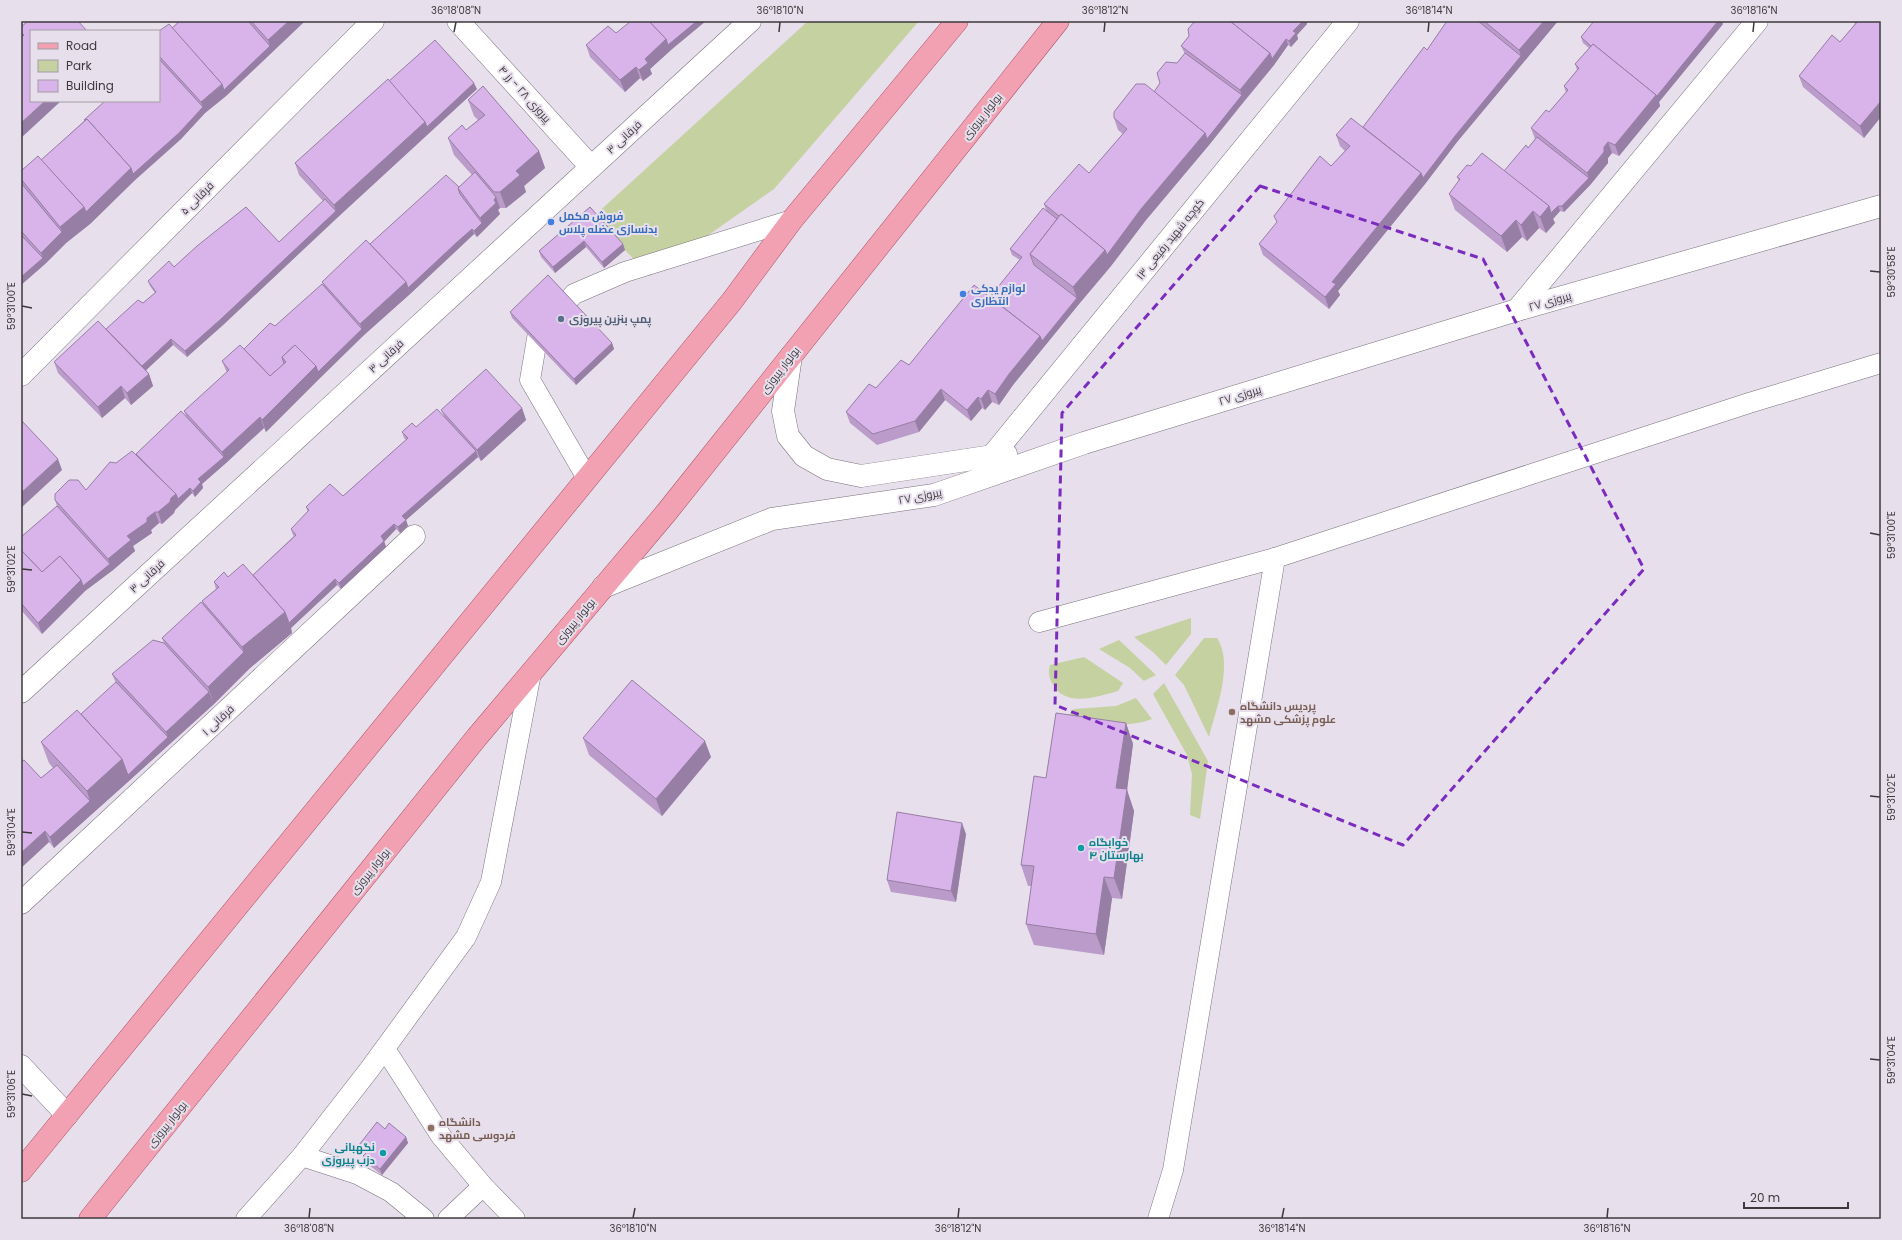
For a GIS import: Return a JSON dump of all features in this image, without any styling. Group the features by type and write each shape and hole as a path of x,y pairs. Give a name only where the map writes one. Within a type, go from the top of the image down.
{"main road":[{"path":"21,1171 732,300 792,220 957,21"},
{"name":"بولوار پیروزی","path":"90,1219 472,744 666,513 1058,21"}],"street":[{"name":"فرقانی ۵","path":"21,375 373,21"},
{"name":"پیروزی ۲۸ - رز ۴","path":"458,21 591,167"},
{"name":"فرقانی ۳","path":"21,692 750,21"},
{"name":"کوچه شهید رفیعی ۱۳","path":"992,456 1348,21"},
{"path":"1517,310 1749,24"},
{"name":"پیروزی ۲۷","path":"603,587 772,519 934,495 1084,443 1517,310 1881,206"},
{"path":"791,356 783,411 788,436 804,456 826,469 861,476 1084,443"},
{"name":"فرقانی ۱","path":"21,903 414,536"},
{"path":"21,1066 67,1115"}],"lane":[{"path":"587,478 530,380 538,332 574,294 625,272 792,220"},
{"path":"1039,622 1275,558 1742,406 1881,363"},
{"path":"1158,1219 1173,1170 1275,558"},
{"path":"246,1219 302,1156 385,1049 466,937 491,882 531,673"},
{"path":"385,1049 441,1136 483,1186 515,1219"},
{"path":"302,1156 357,1174 391,1192 424,1219"},
{"path":"448,1219 483,1186"}],"highlighted area":[{"path":"1260,186 1483,259 1644,569 1403,845 1055,705 1062,413"}],"green space":[{"path":"808,21 919,21 774,189 650,276 593,217"},
{"path":"1191,618 1191,634 1166,665 1134,637"},
{"path":"1204,638 1217,638 1222,649 1224,660 1222,687 1209,737 1184,685 1175,675"},
{"path":"1119,640 1156,675 1144,681 1130,668 1099,649"},
{"path":"1084,657 1123,683 1118,691 1082,699 1064,696 1057,691 1050,677 1050,665"},
{"path":"1164,683 1208,761 1200,819 1190,815 1192,774 1187,755 1153,694"},
{"path":"1136,698 1152,719 1131,724 1110,724 1067,717 1074,709 1116,706"}],"building":[{"path":"28,21 78,21 86,30 30,30 30,102 44,102 21,123 21,38 24,35 21,32 21,27"},
{"path":"180,21 248,21 270,46 224,90 222,84 172,28"},
{"path":"251,21 289,21 268,40"},
{"path":"631,21 649,21 666,39 645,59 648,63 639,70 636,67 620,80 586,45 608,26 616,33"},
{"path":"649,21 697,21 668,45 666,39"},
{"path":"1195,21 1230,21 1270,53 1240,90 1181,46 1189,36 1188,29"},
{"path":"1230,21 1303,21 1293,31 1296,33 1289,41 1286,39 1272,59 1270,53"},
{"path":"1447,21 1478,21 1521,56 1455,136 1423,178 1421,173 1363,127 1424,47 1427,50"},
{"path":"1484,21 1544,21 1519,50"},
{"path":"1594,21 1718,21 1657,96 1593,44 1591,46 1581,37"},
{"path":"1858,21 1881,21 1881,101 1860,126 1799,76 1832,35 1840,42"},
{"path":"169,24 222,84 201,102 160,57 160,30"},
{"path":"435,40 474,83 427,127 425,122 389,81"},
{"path":"1593,44 1656,95 1615,145 1608,142 1604,147 1604,152 1587,173 1531,128 1546,110 1549,112 1568,90 1564,86 1579,68 1575,64"},
{"path":"1185,53 1242,95 1207,139 1205,133 1154,92 1160,83 1157,73 1166,62 1177,63"},
{"path":"160,60 203,107 179,133 133,174 131,168 87,119 84,120 104,102 160,102"},
{"path":"388,79 425,122 334,205 295,163"},
{"path":"1136,84 1145,84 1205,133 1141,209 1107,255 1105,250 1061,214 1059,216 1044,204 1079,164 1089,173 1127,129 1114,118 1114,112"},
{"path":"483,86 539,151 516,171 520,175 500,192 494,192 448,138 462,125 466,130 485,115 468,100"},
{"path":"1351,118 1421,173 1332,282 1336,284 1325,297 1259,244 1277,222 1274,216 1320,156 1331,166 1350,146 1336,135"},
{"path":"87,119 131,168 86,212 84,207 41,160"},
{"path":"1537,137 1589,178 1562,206 1558,206 1551,213 1549,206 1504,171 1526,145 1528,148"},
{"path":"1482,153 1549,206 1540,217 1533,211 1521,225 1516,220 1501,236 1449,194 1460,179 1457,177 1467,165 1471,166"},
{"path":"38,156 84,207 60,227 21,179 21,171"},
{"path":"475,172 496,197 494,200 496,203 480,218 458,188"},
{"path":"446,175 459,187 460,194 482,223 474,231 472,229 408,288 406,282 370,244"},
{"path":"21,183 62,232 41,253 21,231"},
{"path":"325,199 336,211 185,351 171,339 142,366 106,329 138,300 143,303 156,292 148,281 169,261 174,267 197,246 246,207 279,242"},
{"path":"590,207 623,244 602,262 584,241 553,267 539,251"},
{"path":"1043,208 1057,219 1030,254 1034,265 1077,298 1042,341 1040,336 990,297 1022,257 1010,249"},
{"path":"1061,214 1105,250 1073,287 1030,254"},
{"path":"21,235 43,258 21,277"},
{"path":"366,240 406,282 360,324 322,282"},
{"path":"548,275 612,343 574,379 510,312"},
{"path":"322,284 362,329 318,372 316,366 295,345 282,357 284,364 270,376 244,349 270,323 275,326"},
{"path":"974,285 1040,336 995,394 988,390 981,399 978,397 967,410 941,389 915,421 873,434 846,412 869,384 876,388 901,360 909,365"},
{"path":"98,321 149,374 127,393 121,386 98,407 54,362"},
{"path":"240,345 270,376 286,362 282,357 295,345 316,366 262,420 260,417 222,452 184,411 229,370 222,361"},
{"path":"486,369 522,408 477,450 441,410"},
{"path":"437,409 476,451 402,516 406,520 398,527 394,524 381,536 384,541 339,583 335,579 289,623 285,612 253,575 296,535 291,529 309,510 306,507 330,484 343,496 408,438 402,432 412,423 416,427"},
{"path":"181,411 224,457 198,479 201,482 193,491 190,488 178,499 176,494 136,454"},
{"path":"21,420 58,459 21,493"},
{"path":"132,451 176,494 171,498 170,502 158,512 155,512 147,518 147,522 127,536 131,540 108,559 55,500 55,494 69,480 78,480 86,490 110,462 116,463"},
{"path":"57,506 110,564 83,586 81,580 60,556 42,572 21,550 21,537"},
{"path":"21,550 42,572 60,556 81,580 38,623 21,603"},
{"path":"243,564 285,612 242,647 202,601 219,587 214,582 224,572 228,577"},
{"path":"201,602 244,652 208,687 162,638"},
{"path":"153,640 164,643 209,692 166,732 112,674"},
{"path":"632,680 705,741 656,799 583,738"},
{"path":"116,682 168,737 128,775 122,759 81,714"},
{"path":"77,710 122,759 87,791 41,742"},
{"name":"خوابگاه بهارستان ۴","path":"1056,713 1126,723 1116,788 1127,789 1114,878 1104,877 1096,934 1026,924 1034,866 1021,865 1034,776 1046,778"},
{"path":"24,760 41,778 57,765 90,801 50,837 45,831 21,853 21,762"},
{"path":"897,812 962,823 951,891 887,880"},
{"name":"نگهبانی دزب پیروزی","path":"377,1122 385,1129 389,1123 406,1137 380,1169 363,1156 368,1151 359,1145"}],"place":[{"name":"فروش مکمل بدنسازی عضله پلاس","path":"551,222"},
{"name":"لوازم یدکی انتظاری","path":"963,294"},
{"name":"پمپ بنزین پیروزی","path":"561,319"},
{"name":"پردیس دانشگاه علوم پزشکی مشهد","path":"1232,712"},
{"name":"خوابگاه بهارستان ۴","path":"1081,848"},
{"name":"دانشگاه فردوسی مشهد","path":"431,1128"},
{"name":"نگهبانی دزب پیروزی","path":"383,1153"}]}
